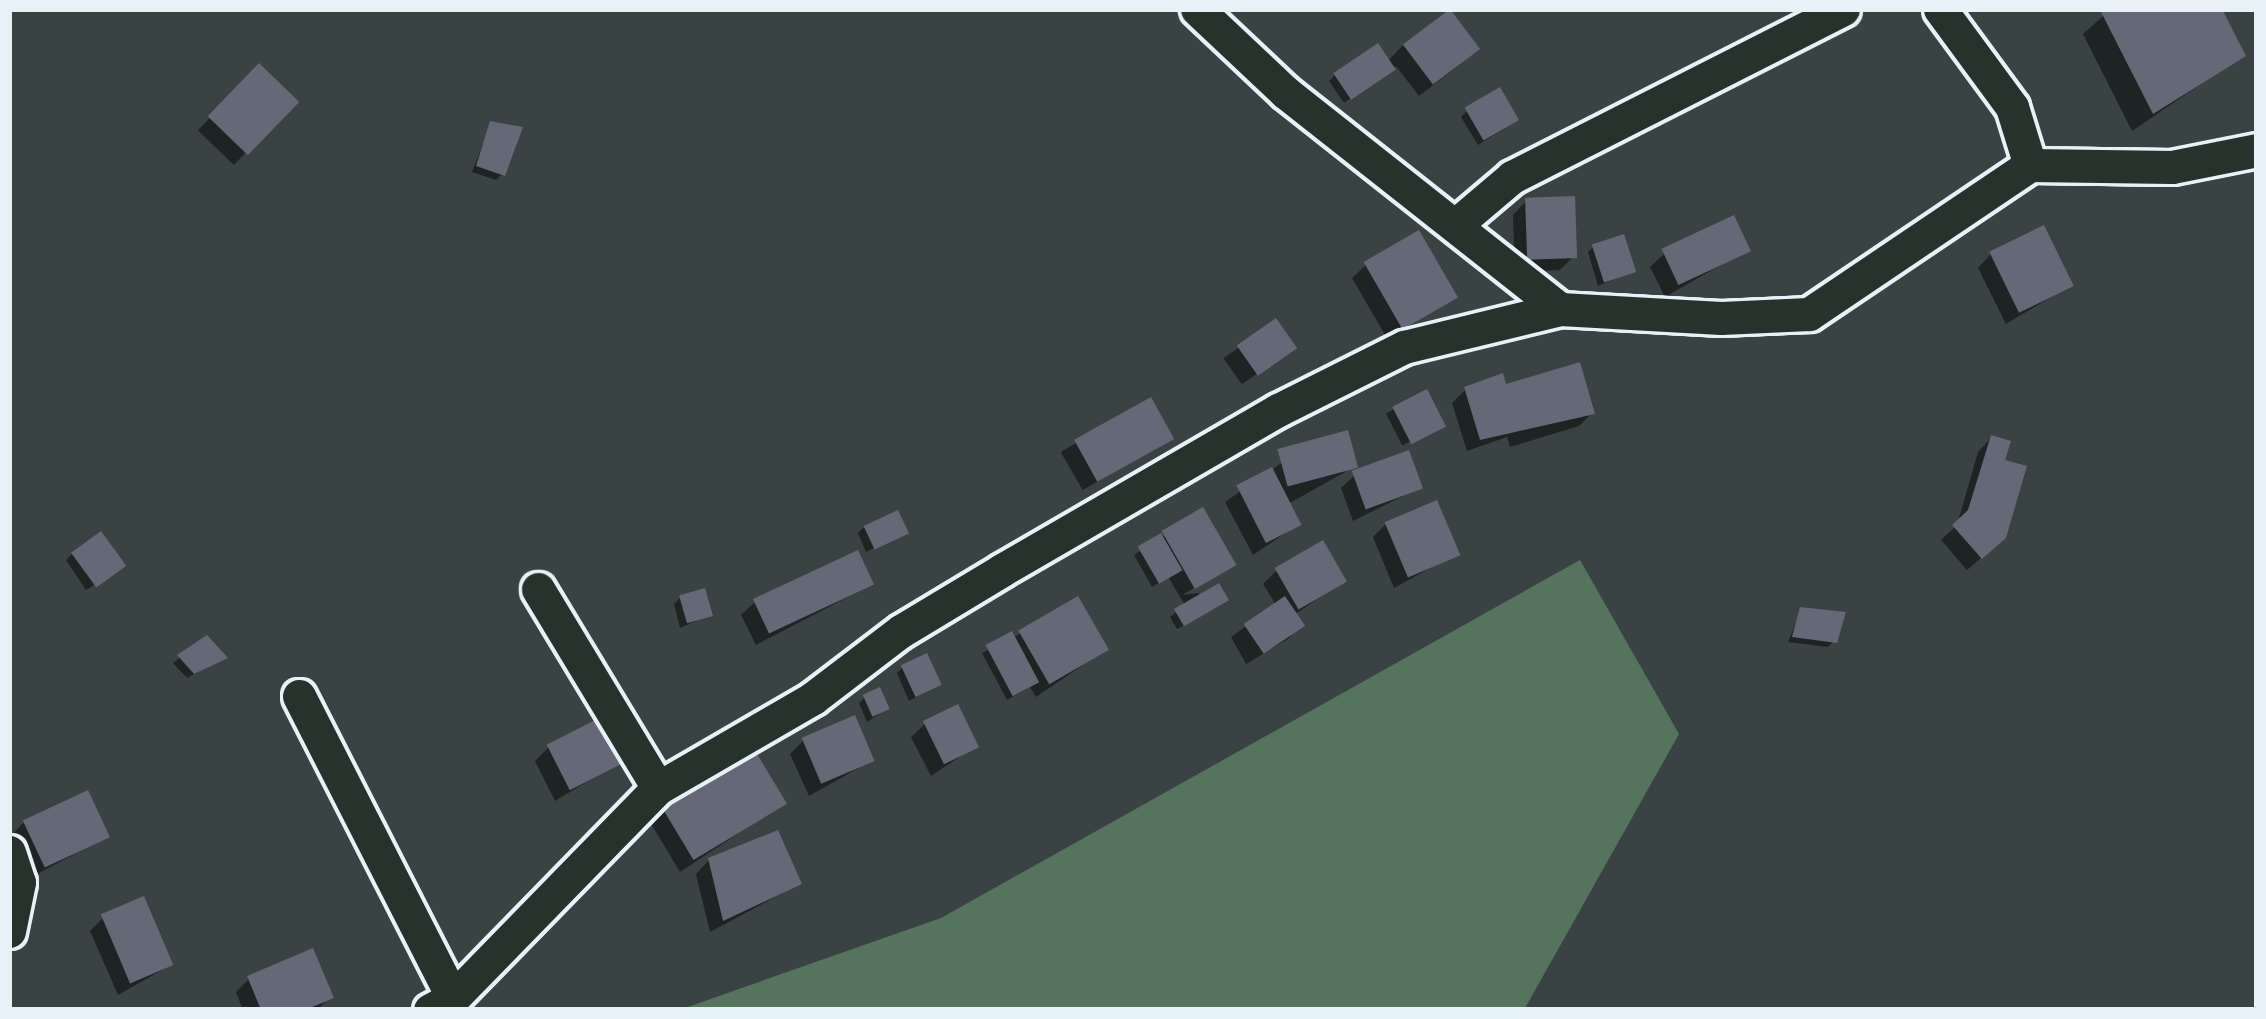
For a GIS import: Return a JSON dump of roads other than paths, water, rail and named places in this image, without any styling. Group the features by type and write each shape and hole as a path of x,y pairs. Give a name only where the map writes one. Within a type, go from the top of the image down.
{"street":[{"path":"1197,9 1285,92 1459,222 1560,309"},
{"path":"1459,222 1513,178 1843,9"},
{"path":"1940,9 2012,107 2030,166"},
{"path":"298,696 442,1004 658,788 814,698 901,632 1278,410 1404,347 1560,309 1720,318 1809,314 2030,166 2172,166 2257,149"},
{"path":"538,590 658,788"},
{"path":"9,852 19,882 9,931"}]}
